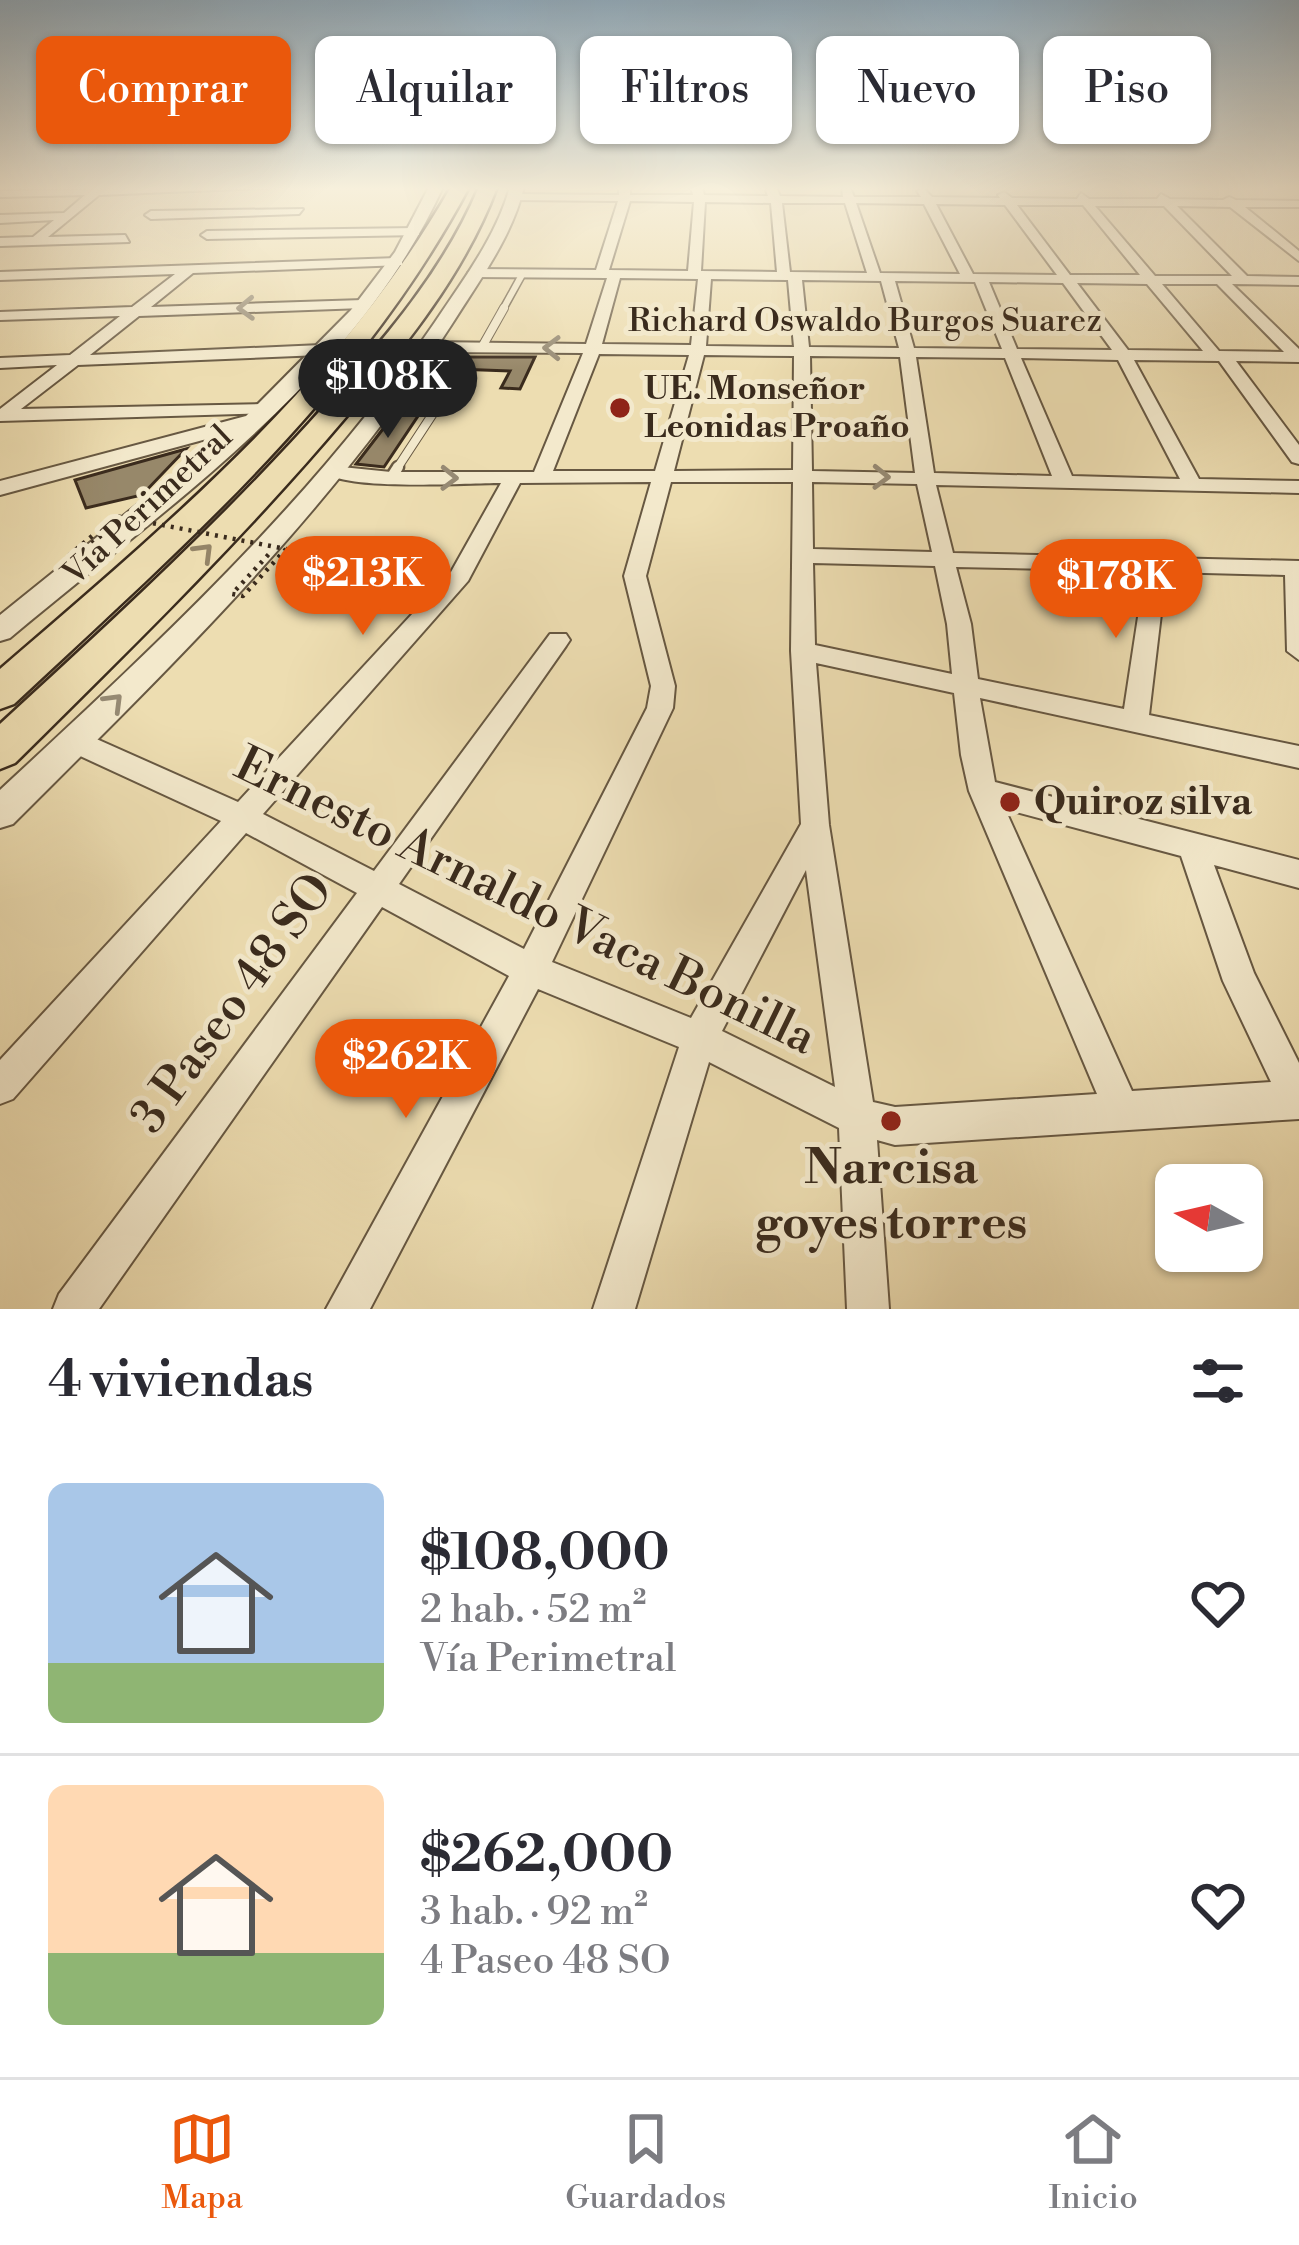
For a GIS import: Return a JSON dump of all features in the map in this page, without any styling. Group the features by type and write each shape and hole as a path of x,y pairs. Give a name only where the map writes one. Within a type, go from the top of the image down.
{"highway":[{"name":"Vía Perimetral","path":"0,693 222,487 334,369 428,248"},
{"name":"Vía Perimetral","path":"0,751 288,468 394,341 463,248"},
{"path":"0,659 138,565"}],"street":[{"path":"90,272 115,248"},
{"path":"1,416 185,269 198,248"},
{"name":"Vía Perimetral","path":"0,632 257,414 363,304 405,248"},
{"path":"0,814 241,574 332,472 430,347 475,273 484,248"},
{"path":"541,478 593,348 613,248"},
{"path":"347,1309 531,970 660,708 663,686 635,576 698,349 699,248"},
{"path":"783,248 802,350 802,651 815,824 857,1117 868,1309"},
{"path":"870,248 907,350 925,478 959,624 974,755 983,791 1124,1112"},
{"path":"958,248 1014,352 1064,481"},
{"path":"1044,248 1122,353 1192,484"},
{"path":"1125,248 1219,355 1299,458"},
{"path":"1213,248 1244,280"},
{"path":"0,276 397,262"},
{"path":"475,273 1297,282"},
{"path":"1220,280 1298,357"},
{"path":"0,316 363,304"},
{"name":"Richard Oswaldo Burgos Suarez","path":"430,347 1298,357"},
{"path":"0,363 321,350"},
{"path":"1,416 257,414"},
{"path":"0,488 257,414"},
{"path":"332,472 391,478 800,476 1299,487"},
{"path":"0,1086 460,576 513,479"},
{"path":"804,556 1297,568 1299,651"},
{"path":"1135,722 1156,567"},
{"name":"3 Paseo 48 SO","path":"74,1309 558,640"},
{"path":"802,651 1299,757"},
{"name":"Ernesto Arnaldo Vaca Bonilla","path":"74,741 242,817 531,970 699,1038 857,1117 895,1126 1298,1099"},
{"path":"983,791 1299,874"},
{"path":"614,1309 699,1038 815,824"},
{"path":"1190,843 1240,980 1298,1099"}],"lane":[{"path":"482,347 523,273"},
{"path":"391,478 434,412 410,404"}],"path":[{"path":"115,524 74,558 68,557 116,516 286,549 243,596 232,594 269,554"}],"building":[{"path":"438,357 535,357 520,389 501,388 510,371 430,368"},
{"path":"396,412 418,416 384,467 356,464"},
{"path":"186,449 142,495 86,508 75,480"}],"place":[{"name":"UE. Monseñor Leonidas Proaño","path":"620,408"},
{"name":"Quiroz silva","path":"1010,802"},
{"name":"Narcisa goyes torres","path":"891,1121"}]}
